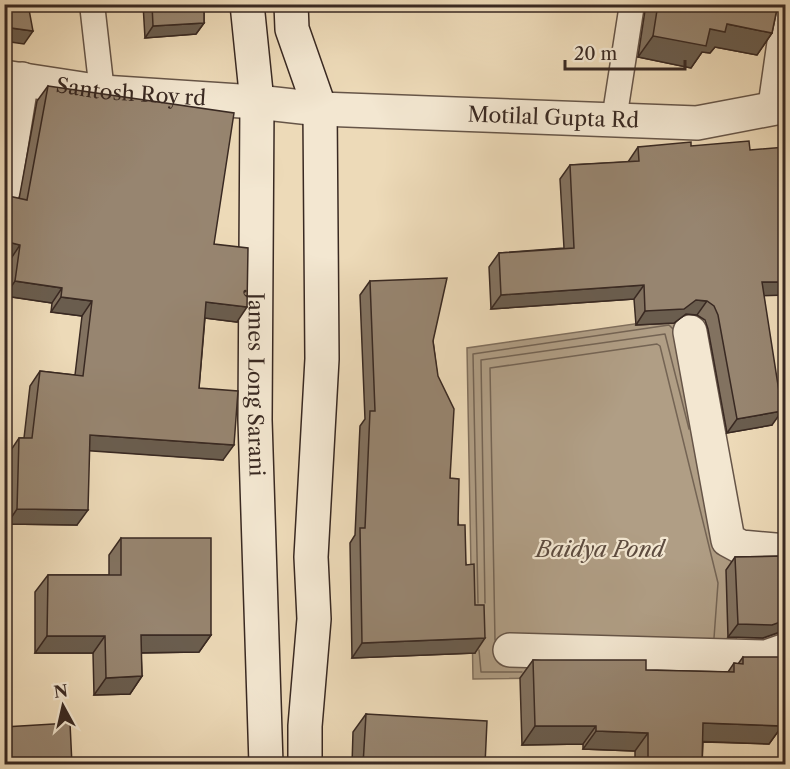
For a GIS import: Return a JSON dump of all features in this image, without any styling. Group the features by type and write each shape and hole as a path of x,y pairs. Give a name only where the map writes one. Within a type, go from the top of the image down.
{"main road":[{"name":"James Long Sarani","path":"247,4 257,102 255,420 267,765"},
{"path":"291,4 292,29 320,109 322,359 311,557 314,619 305,726 305,765"},
{"name":"Santosh Roy rd","path":"13,78 102,92 257,102 320,109"},
{"path":"4,189 13,78"},
{"name":"Motilal Gupta Rd","path":"320,109 697,123 778,107"},
{"path":"690,332 728,540 741,547 786,551"},
{"path":"510,650 766,657 786,650"}],"lane":[{"path":"92,4 102,92"},
{"path":"614,120 632,4"},
{"path":"778,107 785,4"}],"water":[{"name":"Baidya Pond","path":"676,318 740,582 734,676 473,679 467,348"}],"building":[{"path":"4,4 28,4 33,31 4,27"},
{"path":"152,4 204,4 204,23 153,26"},
{"path":"658,4 778,4 772,33 727,24 725,32 710,29 706,46 653,36"},
{"path":"48,86 234,113 214,244 248,248 247,307 206,302 199,388 238,391 234,445 90,435 88,510 17,509 19,438 32,438 40,371 83,376 92,301 61,297 62,288 15,281 20,245 4,241 4,195 27,200"},
{"path":"749,141 750,150 786,147 786,282 762,282 782,411 737,419 718,315 714,306 707,301 696,300 684,309 645,311 644,285 501,295 499,253 574,248 570,165 639,161 638,147 691,142 691,146"},
{"path":"447,278 433,341 438,376 454,409 450,478 459,479 458,525 465,525 466,565 474,564 475,605 484,605 485,638 362,643 360,528 365,528 370,411 375,411 370,281"},
{"path":"121,538 211,538 211,635 141,635 142,676 106,678 105,636 47,636 48,575 121,575"},
{"path":"786,556 786,620 772,625 738,624 735,557"},
{"path":"786,655 782,726 703,723 702,765 648,765 648,733 596,731 596,726 535,726 533,660 646,660 646,670 734,672 734,663 743,664 743,657"},
{"path":"366,714 487,721 485,765 363,765"},
{"path":"70,723 72,765 4,765 4,727"}]}
